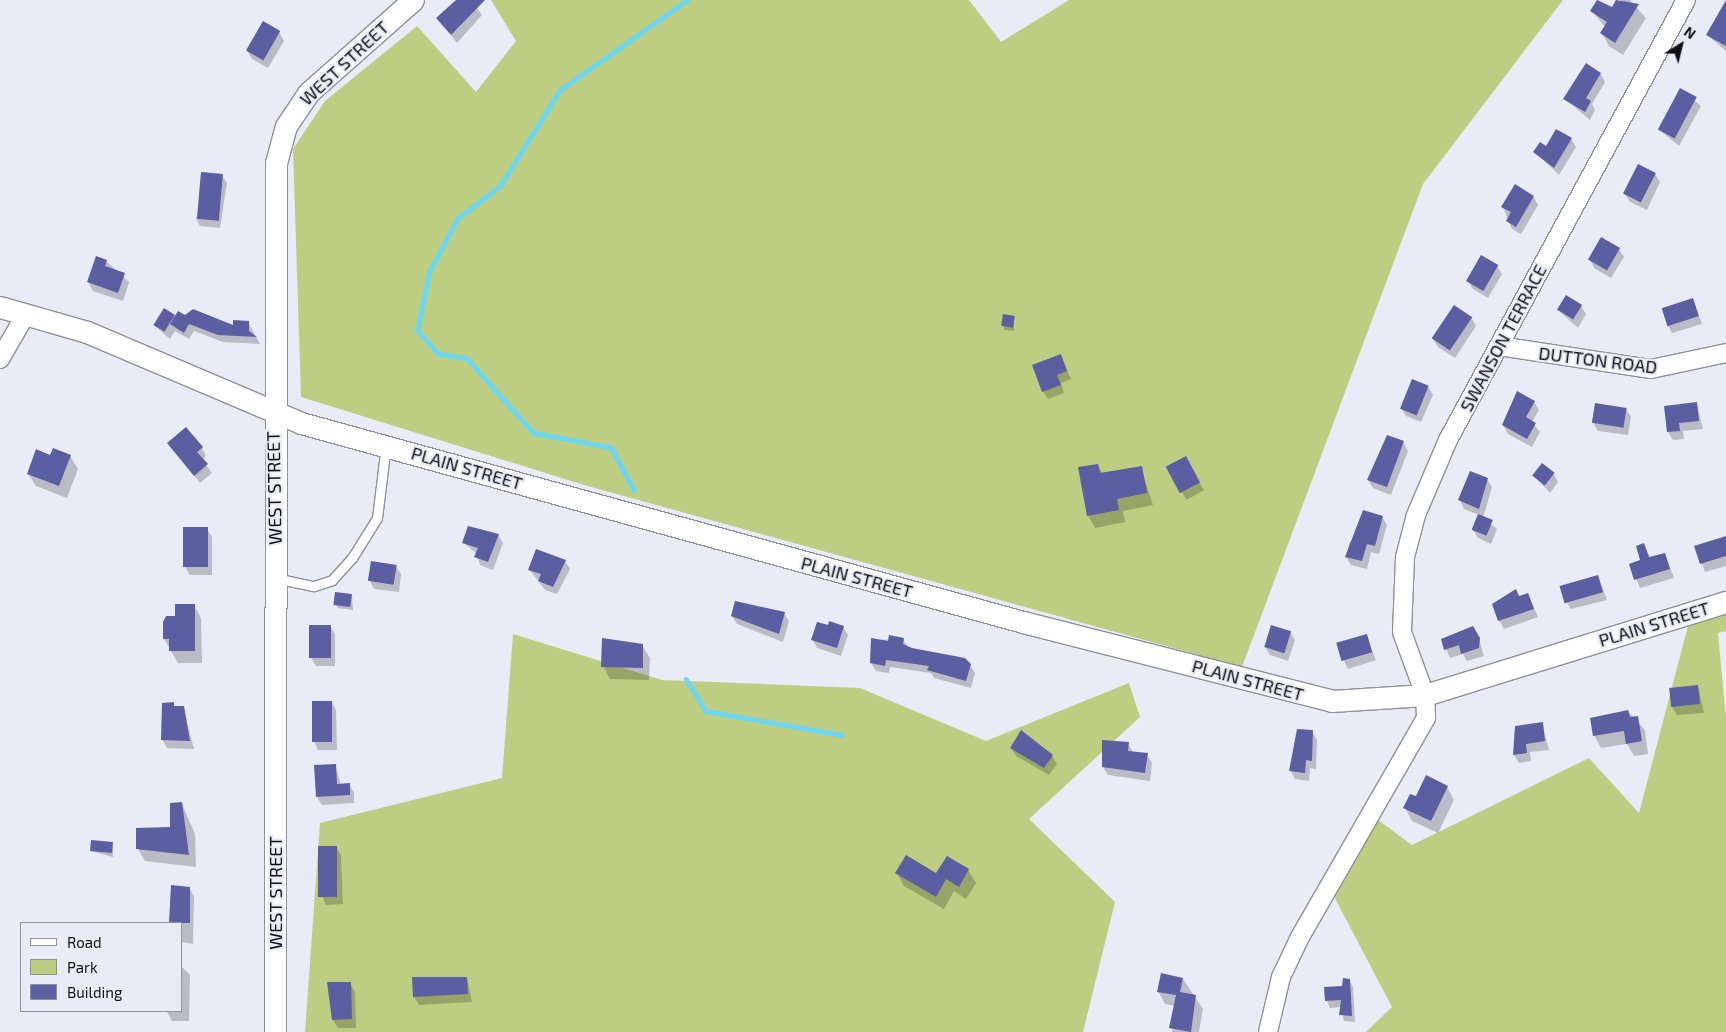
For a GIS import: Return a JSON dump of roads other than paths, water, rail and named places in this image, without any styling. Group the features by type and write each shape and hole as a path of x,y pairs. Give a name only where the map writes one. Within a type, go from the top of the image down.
{"street":[{"name":"WEST STREET","path":"275,1032 274,181 279,145 308,92 413,0"},
{"name":"SWANSON TERRACE","path":"1425,695 1402,632 1405,557 1434,472 1499,346 1686,0"},
{"name":"PLAIN STREET","path":"0,307 87,332 273,412 386,445 1298,694 1364,702 1425,695 1726,602"},
{"path":"0,359 26,314"},
{"name":"DUTTON ROAD","path":"1499,346 1650,369 1726,353"},
{"path":"1268,1032 1281,977 1385,783 1424,722 1425,695"}],"lane":[{"path":"275,578 314,586 332,580 352,558 377,518 386,445"}],"waterway":[{"path":"634,491 611,448 533,433 467,359 438,354 417,331 429,272 458,218 500,186 560,90 687,0"},
{"path":"686,679 706,711 842,735"}]}
